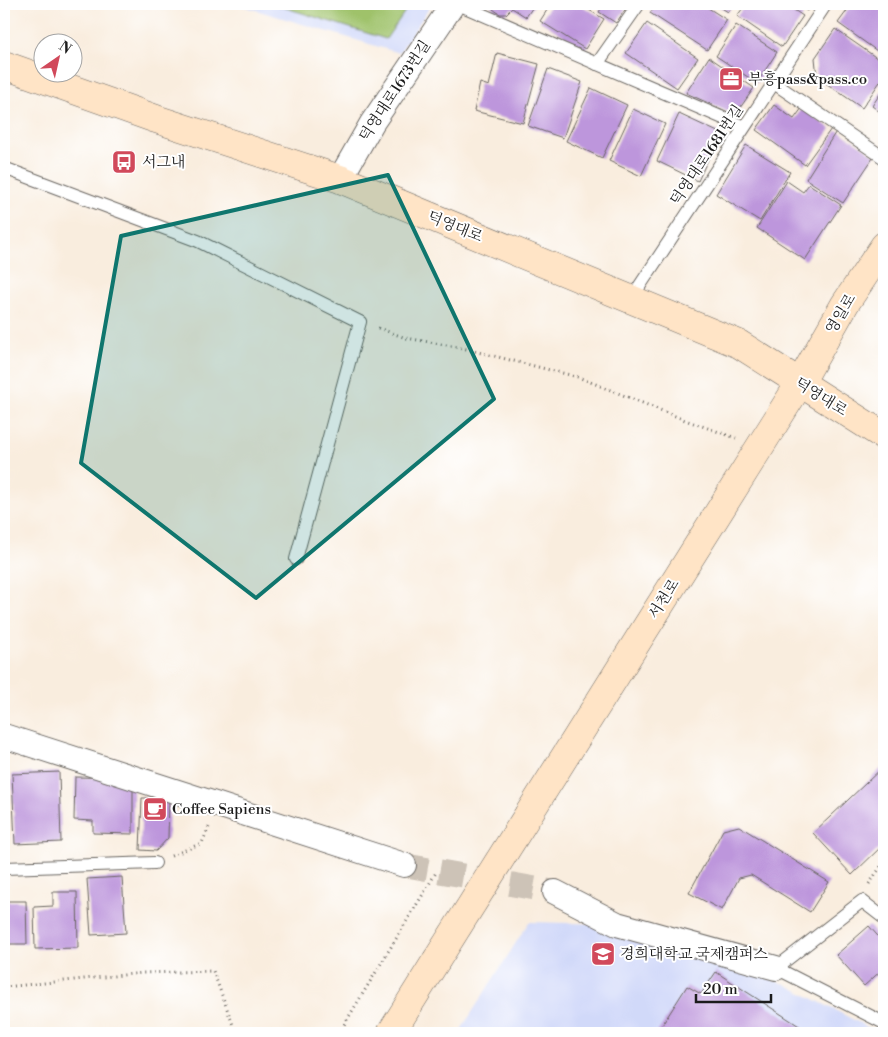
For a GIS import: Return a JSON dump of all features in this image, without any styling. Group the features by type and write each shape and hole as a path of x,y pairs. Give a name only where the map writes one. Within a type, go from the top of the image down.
{"main road":[{"name":"덕영대로","path":"4,65 156,119 340,179 739,344 884,436"},
{"name":"영일로","path":"800,383 845,304 884,246"},
{"name":"서천로","path":"391,1033 800,383"}],"street":[{"name":"덕영대로1673번길","path":"340,179 372,123 453,4"},
{"path":"4,736 404,865"},
{"path":"555,892 617,924 776,968"}],"lane":[{"path":"458,4 744,128"},
{"path":"597,64 639,4"},
{"name":"덕영대로1681번길","path":"631,299 826,4"},
{"path":"774,83 884,158"},
{"path":"4,168 198,241 360,322 296,560"},
{"path":"4,868 155,863"},
{"path":"884,918 862,901 776,968 884,1023"}],"path":[{"path":"360,322 406,338 458,347 578,377 685,420 760,447"},
{"path":"155,863 202,844 217,805"},
{"path":"869,882 884,862"},
{"path":"339,1033 437,871"},
{"path":"4,986 143,974 213,971 236,1033"}],"highlighted area":[{"path":"388,175 494,399 256,598 81,463 121,236"}],"shaded area":[{"path":"236,4 432,4 399,53"},
{"name":"경희대학교 국제캠퍼스","path":"529,922 609,924 785,984 879,1033 459,1033"}],"green space":[{"path":"273,4 410,4 386,39"}],"building":[{"path":"490,4 535,4 526,17 512,8 506,14 500,14"},
{"path":"551,4 579,4 604,19 585,49 540,21"},
{"path":"596,4 629,4 616,23 599,12 602,7"},
{"path":"656,4 702,4 727,20 707,50 650,13"},
{"path":"715,4 733,4 728,12"},
{"path":"746,4 785,4 803,16 782,47 737,16"},
{"path":"796,4 811,4 807,11"},
{"path":"852,4 884,5 884,56 838,23"},
{"path":"647,23 698,58 677,88 626,53"},
{"path":"736,25 777,52 757,83 716,56"},
{"path":"835,29 884,63 884,76 862,108 817,77 815,58"},
{"path":"497,53 539,64 523,123 474,111 480,83 489,86"},
{"path":"709,57 754,88 735,115 686,93"},
{"path":"548,69 582,82 563,138 528,126"},
{"path":"591,88 627,105 602,158 566,141"},
{"path":"884,88 884,115 872,106"},
{"path":"774,105 794,119 802,108 831,129 805,165 756,130"},
{"path":"633,109 665,124 641,176 609,161"},
{"path":"679,114 720,133 698,181 657,161"},
{"path":"837,130 875,155 843,203 806,179"},
{"path":"746,145 790,172 760,221 716,194"},
{"path":"787,181 803,192 809,184 841,205 805,260 757,228"},
{"path":"884,766 884,844 852,875 813,833"},
{"path":"59,772 61,842 15,844 12,774"},
{"path":"75,777 133,778 133,834 93,833 93,821 74,820"},
{"path":"142,798 169,798 168,838 156,851 140,850"},
{"path":"739,826 829,882 810,912 751,875 739,878 722,910 689,893 723,830"},
{"path":"122,877 126,933 91,935 87,879"},
{"path":"53,892 77,892 78,948 35,949 34,907 53,906"},
{"path":"4,901 26,901 27,944 4,944"},
{"path":"869,926 884,943 884,968 864,986 836,955"},
{"path":"716,972 810,1033 715,1033 711,1031 710,1033 657,1033 687,986 701,994"}],"tunnel":[{"path":"404,865 555,892"}],"place":[{"name":"부흥pass&pass.co","path":"731,79"},
{"name":"서그내","path":"124,162"},
{"name":"Coffee Sapiens","path":"155,809"},
{"name":"경희대학교 국제캠퍼스","path":"603,954"}]}
